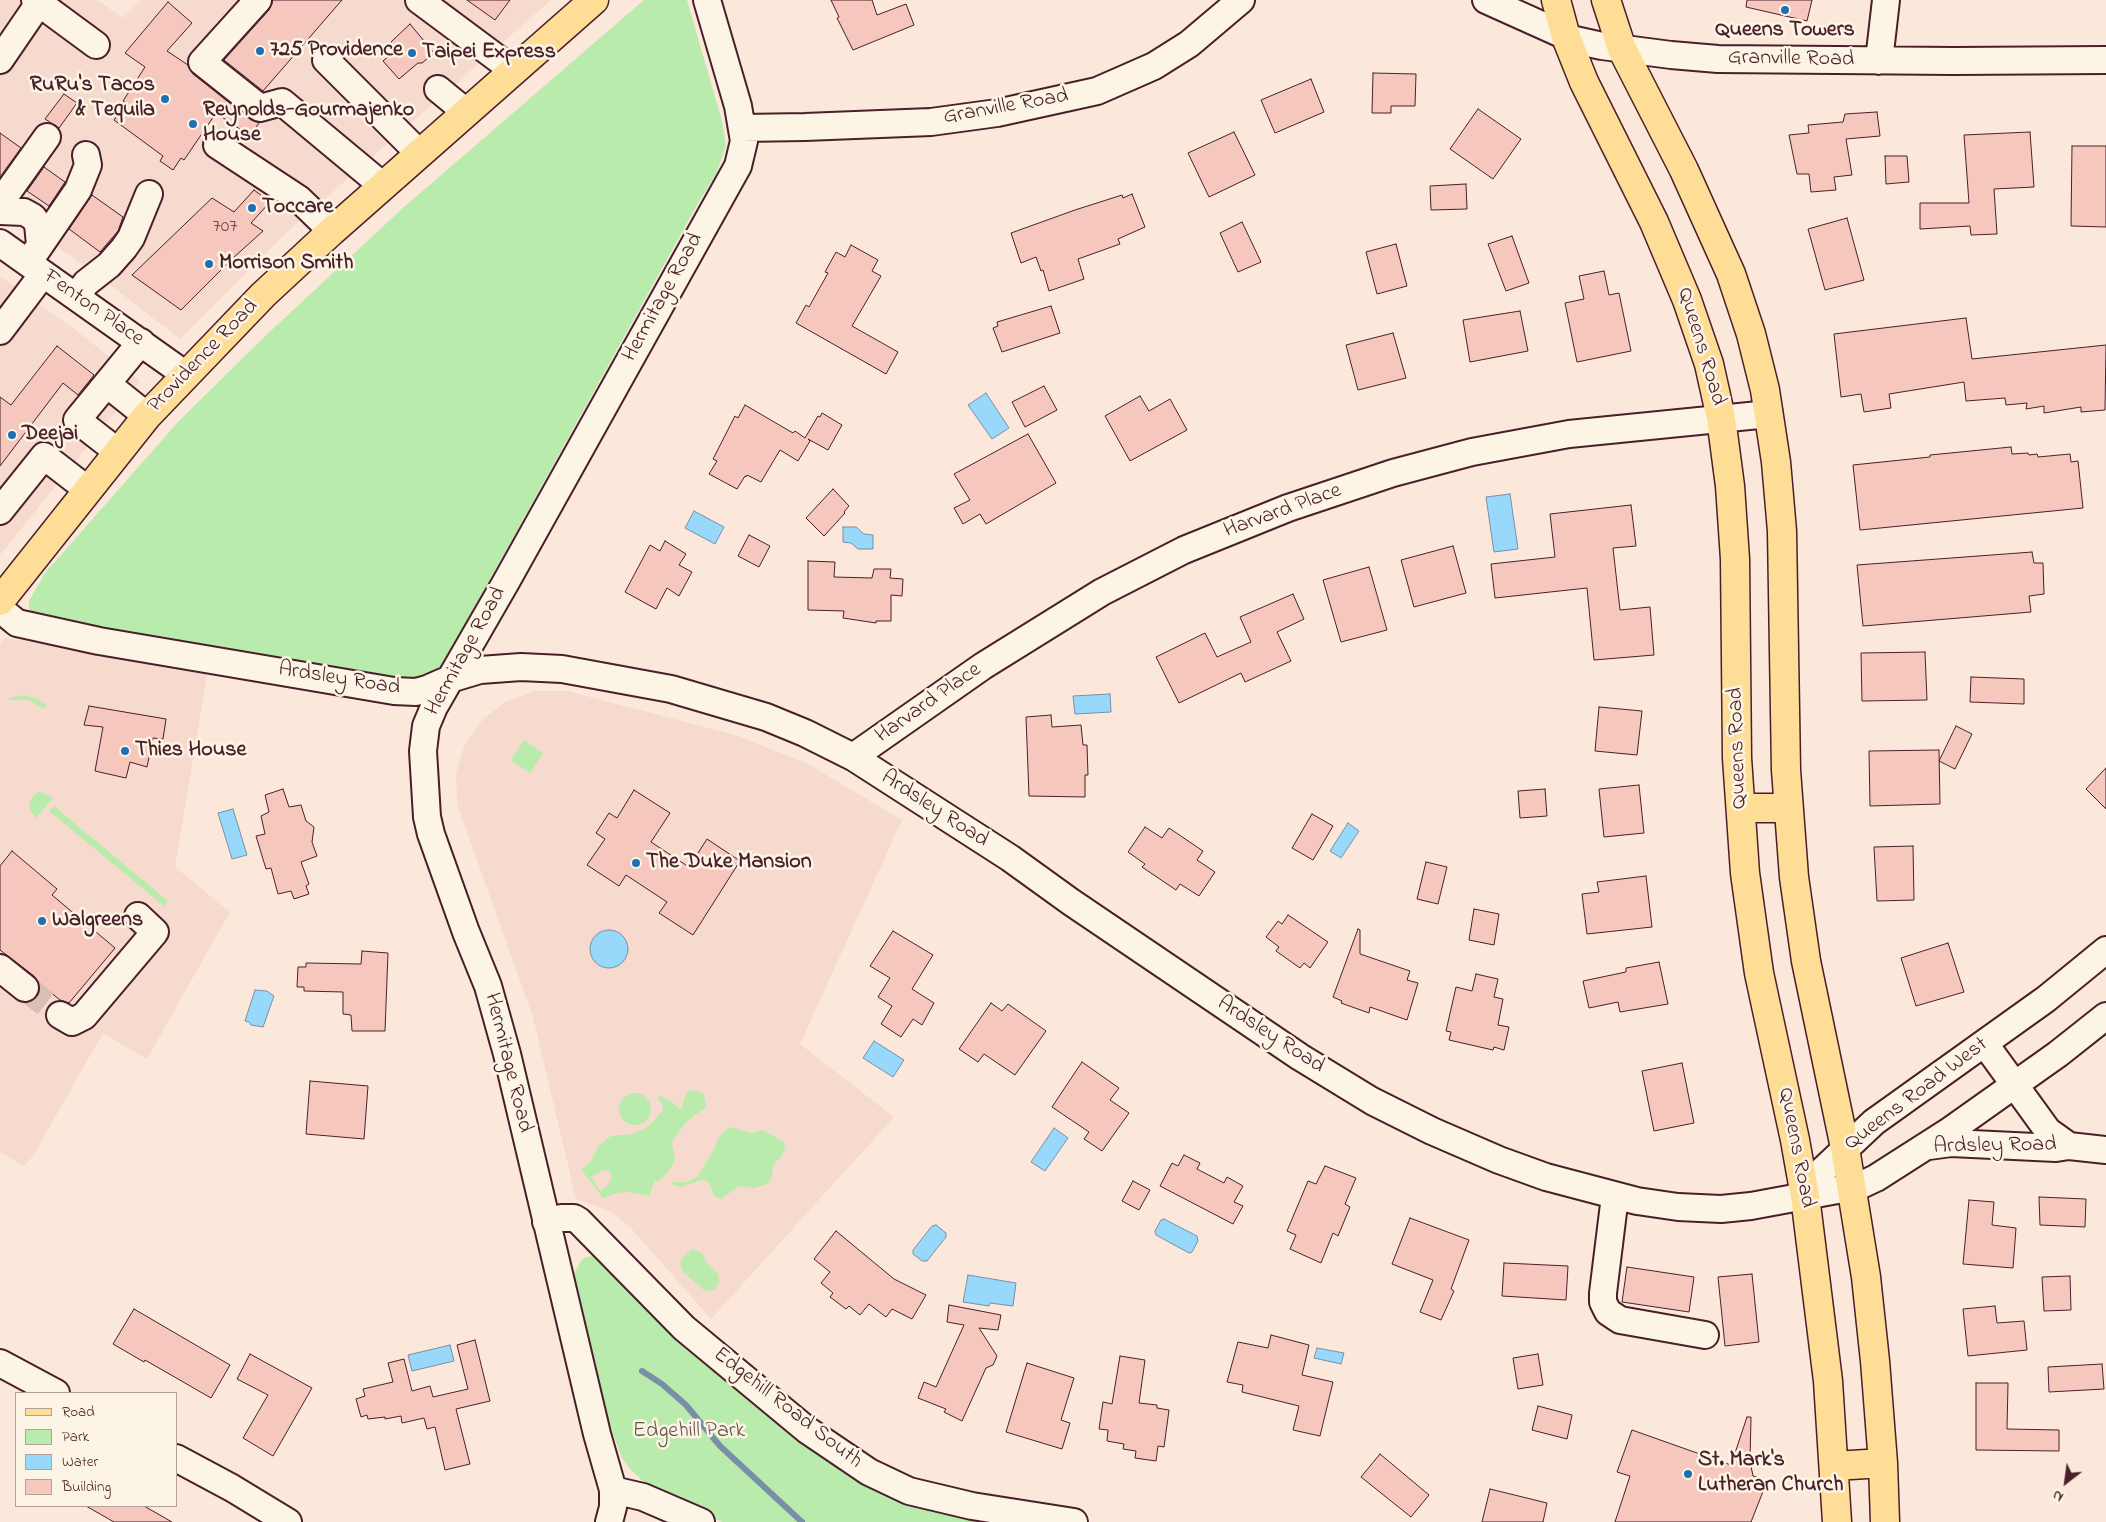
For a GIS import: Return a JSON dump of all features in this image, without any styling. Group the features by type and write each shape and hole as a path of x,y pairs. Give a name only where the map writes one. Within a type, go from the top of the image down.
{"main road":[{"name":"Providence Road","path":"0,602 147,416 263,295 419,153 594,0"},
{"name":"Queens Road","path":"1556,0 1566,37 1590,96 1672,262 1709,364 1721,418 1730,486 1735,559 1738,758 1745,873 1753,936 1805,1196 1820,1306 1837,1522"},
{"name":"Queens Road","path":"1606,0 1622,49 1687,178 1731,274 1751,334 1769,414 1776,462 1782,531 1788,808 1794,876 1803,945 1846,1148 1866,1278 1883,1464 1885,1522"},
{"path":"1741,808 1788,808"},
{"path":"1834,1466 1883,1464"}],"street":[{"path":"258,0 202,62 260,108 282,102 383,186"},
{"path":"419,0 513,70"},
{"name":"Hermitage Road","path":"609,1522 613,1507 613,1490 546,1222 507,1054 488,986 431,834 427,817 423,751 426,726 434,707 506,582 738,166 744,141 738,106 707,0"},
{"name":"Granville Road","path":"742,128 931,122 997,113 1097,91 1154,66 1189,44 1241,0"},
{"name":"Granville Road","path":"1486,0 1566,37 1586,43 1622,49 1718,59 1879,61 2106,60"},
{"path":"1879,61 1886,0"},
{"path":"0,60 37,2 96,45"},
{"path":"326,60 419,153"},
{"path":"438,89 466,112"},
{"path":"0,331 20,257 38,224 33,217 1,202 47,137"},
{"path":"217,145 299,199 332,231"},
{"path":"20,257 84,178 88,166 86,155"},
{"path":"76,296 86,283 109,265 124,248 131,238 149,194"},
{"name":"Fenton Place","path":"20,257 186,375"},
{"path":"118,452 77,420 141,342"},
{"path":"107,384 147,416"},
{"name":"Harvard Place","path":"853,758 982,666 1102,592 1184,550 1288,508 1393,473 1472,452 1569,434 1769,414"},
{"path":"0,510 44,456 88,490"},
{"name":"Ardsley Road","path":"0,609 17,623 99,641 394,691 422,691 450,679 480,670 521,667 562,669 666,688 766,717 805,733 853,758 1010,858 1079,908 1300,1057 1372,1101 1432,1131 1499,1160 1546,1177 1615,1196 1664,1205 1721,1209 1751,1206 1805,1196"},
{"path":"60,1015 72,1022 84,1016 155,932 138,916"},
{"name":"Queens Road West","path":"1805,1196 1816,1179 1874,1122 2046,999 2106,950"},
{"path":"0,968 25,988"},
{"name":"Queens Road West","path":"1805,1196 1852,1188 1876,1178 1948,1132 2015,1085 2106,1016"},
{"name":"Ardsley Road","path":"1985,1044 2048,1131 2069,1146"},
{"name":"Ardsley Road","path":"1921,1148 1941,1143 2056,1148 2069,1146 2106,1150"},
{"path":"1615,1196 1603,1293 1603,1302 1608,1312 1620,1320 1704,1335"},
{"name":"Edgehill Road South","path":"546,1222 561,1218 574,1218 579,1221 698,1340 807,1430 870,1472 909,1491 972,1506 1074,1522"},
{"path":"0,1363 54,1392"},
{"path":"178,1459 232,1488 288,1522"},
{"path":"613,1490 643,1497 701,1522"}],"shaded area":[{"path":"0,0 97,0 123,18 141,0 551,0 288,231 180,339 104,280 0,206"},
{"path":"0,276 73,328 140,381 0,555"},
{"path":"5,638 208,670 175,867 230,912 147,1059 103,1033 33,1156 24,1166 0,1152 0,644"},
{"path":"536,691 567,691 735,735 808,764 902,820 800,1044 894,1117 711,1319 630,1227 611,1212 576,1199 533,1017 457,804 456,773 465,744 483,719 507,701"}],"green space":[{"path":"644,0 687,0 722,121 726,146 717,172 443,664 419,685 42,627 29,609 29,601 45,573 178,422 261,340 404,207"},
{"path":"25,695 38,699 47,705 44,709 28,700 10,700 8,698"},
{"path":"524,740 543,753 530,773 511,760"},
{"path":"39,791 53,798 36,818 31,812 29,804 33,796"},
{"path":"54,806 168,901 164,906 49,811"},
{"path":"690,1090 698,1091 704,1095 706,1105 704,1109 688,1120 674,1138 672,1144 675,1160 665,1175 658,1181 654,1181 650,1196 627,1192 603,1198 581,1169 590,1163 598,1146 611,1136 633,1134 649,1126 663,1110 663,1105 658,1099 659,1095 672,1102 681,1110 685,1096","holes":["607,1170 611,1174 611,1180 601,1192 591,1177"]},
{"path":"635,1093 641,1094 646,1098 650,1103 650,1115 646,1120 641,1124 635,1125 629,1124 624,1120 620,1115 619,1109 620,1103 624,1098 629,1094"},
{"path":"730,1127 750,1133 763,1130 784,1142 785,1150 773,1164 772,1176 767,1184 754,1188 739,1186 721,1199 714,1196 709,1183 705,1180 681,1187 672,1184 673,1182 687,1182 698,1176 720,1135"},
{"path":"692,1249 702,1253 706,1262 718,1274 719,1283 714,1290 704,1290 683,1272 680,1263"},
{"name":"Edgehill Park","path":"586,1257 601,1257 796,1432 1014,1522 722,1522 649,1487 631,1470 622,1458 609,1423 598,1381 574,1279 574,1273 581,1261"}],"water":[{"path":"986,393 1009,428 992,439 968,405"},
{"path":"1510,494 1518,549 1494,552 1486,497"},
{"path":"694,511 724,527 715,544 685,528"},
{"path":"843,527 856,527 864,534 873,535 873,549 858,549 851,543 843,542"},
{"path":"1110,694 1111,712 1075,714 1073,696"},
{"path":"233,809 247,855 232,859 218,813"},
{"path":"1348,823 1359,831 1341,858 1330,851"},
{"path":"609,930 623,935 628,949 623,963 609,968 595,963 590,949 595,935"},
{"path":"255,990 267,991 274,996 263,1027 251,1025 245,1021"},
{"path":"874,1041 904,1060 893,1077 863,1058"},
{"path":"1054,1128 1068,1138 1045,1171 1031,1162"},
{"path":"1164,1219 1197,1236 1198,1241 1192,1252 1189,1253 1156,1235 1155,1231 1161,1220"},
{"path":"936,1225 946,1233 946,1237 927,1261 922,1261 913,1254 913,1250 932,1226"},
{"path":"968,1275 1016,1283 1013,1306 990,1303 989,1306 963,1302"},
{"path":"450,1345 454,1361 412,1371 408,1355"},
{"path":"1317,1348 1344,1353 1341,1364 1314,1358"}],"building":[{"name":"725 Providence","path":"273,0 342,0 263,91 224,60 269,10"},
{"path":"467,0 510,0 495,20"},
{"path":"831,0 872,0 877,15 906,4 914,25 853,50 837,18 839,17"},
{"name":"Queens Towers","path":"1747,0 1812,0 1807,21 1746,7"},
{"path":"168,2 192,23 167,51 188,65 193,74 251,120 259,123 250,136 216,113 184,160 181,158 173,170 160,161 163,156 114,120 126,103 123,101 145,67 125,53"},
{"name":"Taipei Express","path":"410,24 434,53 422,63 418,63 399,79 383,61 395,51 391,42"},
{"path":"1373,73 1416,74 1415,106 1391,106 1391,113 1372,113"},
{"path":"1311,79 1324,112 1275,133 1261,100"},
{"path":"64,94 77,103 59,128 45,119"},
{"path":"1478,109 1521,139 1493,179 1450,149"},
{"path":"1877,112 1880,136 1846,139 1852,175 1834,177 1836,190 1811,192 1809,174 1797,174 1789,135 1809,133 1808,125 1843,122 1845,114"},
{"path":"1234,132 1255,175 1209,197 1188,153"},
{"path":"2030,132 2034,187 1994,189 1997,234 1971,235 1970,226 1920,229 1920,203 1969,203 1964,135"},
{"path":"0,133 21,148 0,177"},
{"path":"2072,146 2106,146 2106,227 2071,226"},
{"path":"1885,156 1907,156 1909,182 1886,184"},
{"path":"44,167 65,182 49,206 27,191"},
{"path":"1466,184 1467,209 1431,210 1430,186"},
{"path":"254,190 270,202 251,223 263,231 181,310 132,275 212,198 234,212"},
{"path":"1132,194 1145,227 1118,239 1120,244 1078,259 1084,279 1049,291 1043,270 1041,271 1036,257 1021,263 1011,233 1075,210 1122,195 1123,198"},
{"path":"92,195 123,217 118,231 100,252 69,229"},
{"path":"1847,218 1864,280 1825,290 1808,229"},
{"path":"1242,222 1261,262 1238,272 1220,233"},
{"path":"1512,236 1529,283 1506,291 1488,244"},
{"path":"1396,244 1407,286 1377,294 1366,252"},
{"path":"851,245 878,260 872,271 881,276 852,326 898,352 886,374 796,323 806,305 809,307 828,273 825,272 836,252 845,257"},
{"path":"1604,271 1609,295 1619,293 1631,351 1577,362 1565,303 1584,299 1579,276"},
{"path":"1051,306 1060,333 1002,352 993,328 998,326 997,322"},
{"path":"1520,311 1528,351 1470,362 1463,320"},
{"path":"1966,318 1972,359 2106,345 2105,410 2081,412 2081,407 2044,413 2044,406 2026,409 2027,403 2006,405 2005,398 1966,401 1964,382 1889,394 1891,408 1864,412 1861,394 1841,397 1834,334"},
{"path":"1393,333 1406,378 1358,390 1346,345"},
{"path":"57,346 94,375 78,395 63,383 0,466 0,397 11,405"},
{"path":"1044,386 1057,410 1025,427 1012,402"},
{"path":"1140,396 1149,411 1170,399 1187,430 1130,461 1105,416"},
{"path":"745,405 805,438 818,416 820,417 822,413 842,425 828,450 808,439 810,441 798,461 780,450 761,482 747,475 737,489 709,474 717,461 713,459 735,416 738,418"},
{"path":"1028,434 1056,483 986,524 980,514 963,524 954,508 970,500 954,474"},
{"path":"2011,447 2012,454 2037,454 2038,457 2070,454 2071,462 2078,461 2083,508 1860,530 1853,465"},
{"path":"833,489 849,506 824,536 806,518"},
{"path":"1631,505 1636,546 1613,548 1620,610 1650,607 1654,655 1594,660 1587,588 1495,598 1491,564 1555,557 1550,514"},
{"path":"749,535 770,546 759,567 738,556"},
{"path":"665,541 686,554 679,565 692,572 679,596 667,588 656,609 625,592 650,545 660,551"},
{"path":"1453,546 1466,593 1414,607 1401,560"},
{"path":"2032,552 2034,563 2043,563 2044,594 2029,596 2031,612 1863,626 1857,565"},
{"path":"808,561 835,562 834,577 872,578 874,569 891,569 890,578 903,579 902,596 891,595 891,621 876,621 876,623 843,618 844,611 808,610"},
{"path":"1369,567 1387,630 1341,642 1323,580"},
{"path":"1293,594 1304,619 1277,632 1291,661 1245,682 1241,673 1179,703 1156,657 1205,633 1217,657 1251,642 1240,617"},
{"path":"1925,652 1927,700 1862,701 1861,653"},
{"path":"1971,677 2024,679 2024,704 1970,702"},
{"name":"Thies House","path":"89,706 166,719 163,739 153,738 147,767 130,762 126,778 95,771 103,727 84,725"},
{"path":"1599,707 1642,711 1637,755 1595,751"},
{"path":"1051,715 1052,727 1081,725 1083,745 1087,745 1088,775 1085,775 1085,797 1029,796 1026,717"},
{"path":"1956,726 1972,734 1955,769 1939,761"},
{"path":"1939,750 1940,804 1870,806 1869,751"},
{"path":"2106,768 2106,809 2086,789"},
{"path":"1639,785 1644,833 1604,837 1599,789"},
{"path":"283,789 289,807 301,805 306,821 314,827 312,842 317,856 301,862 309,884 306,886 309,894 294,899 291,891 278,894 271,868 266,869 256,836 265,834 261,816 269,812 265,795"},
{"path":"1545,789 1547,816 1520,818 1518,791"},
{"name":"The Duke Mansion","path":"634,790 670,813 651,842 689,867 707,839 740,861 693,935 659,913 667,902 626,875 619,886 587,865 605,839 596,833 609,813 617,818"},
{"path":"1312,814 1333,826 1313,860 1292,848"},
{"path":"1145,827 1162,838 1169,828 1203,851 1197,860 1215,872 1199,896 1180,884 1176,890 1142,867 1145,864 1128,852"},
{"path":"1913,846 1914,900 1877,901 1874,847"},
{"name":"Walgreens","path":"12,851 57,889 52,895 115,948 69,1003 60,1000 39,983 34,976 0,950 0,866"},
{"path":"1426,862 1447,867 1438,904 1417,899"},
{"path":"1646,876 1652,927 1587,934 1582,894 1599,892 1597,882"},
{"path":"1474,909 1499,914 1494,945 1469,940"},
{"path":"1288,915 1328,942 1310,968 1304,963 1300,968 1276,951 1279,947 1266,937 1278,921 1282,924"},
{"path":"1358,929 1360,930 1360,954 1410,971 1407,980 1418,983 1407,1020 1370,1007 1369,1013 1341,1003 1342,1001 1333,997"},
{"path":"893,931 933,955 912,989 934,1003 922,1025 913,1019 901,1037 881,1024 892,1006 878,997 890,978 870,966"},
{"path":"1948,943 1964,992 1916,1006 1901,958"},
{"path":"362,951 388,953 385,1031 352,1031 351,1015 343,1014 343,992 304,991 304,987 297,987 298,967 306,967 306,963 361,964"},
{"path":"1659,962 1668,1004 1620,1012 1618,1002 1589,1008 1583,981 1626,972 1626,968"},
{"path":"1476,974 1498,979 1494,997 1503,999 1498,1025 1509,1027 1504,1050 1494,1047 1493,1050 1449,1040 1451,1032 1446,1031 1456,987 1472,991"},
{"path":"991,1003 1002,1011 1008,1004 1046,1031 1015,1075 984,1054 978,1062 959,1049"},
{"path":"1082,1062 1119,1088 1110,1100 1129,1113 1102,1151 1084,1139 1089,1132 1052,1107"},
{"path":"1682,1063 1694,1123 1654,1131 1642,1071"},
{"path":"310,1081 368,1086 364,1139 306,1134"},
{"path":"1184,1155 1200,1163 1197,1169 1224,1183 1227,1177 1243,1186 1234,1202 1243,1206 1233,1224 1160,1186 1172,1163 1178,1166"},
{"path":"1325,1166 1356,1178 1345,1204 1350,1207 1338,1236 1333,1233 1321,1263 1290,1249 1296,1235 1287,1231 1308,1181 1316,1184"},
{"path":"1133,1181 1150,1190 1139,1210 1122,1201"},
{"path":"2039,1197 2086,1199 2085,1227 2040,1225"},
{"path":"1969,1200 1994,1202 1992,1225 2016,1228 2013,1268 1963,1264"},
{"path":"1410,1218 1469,1240 1451,1289 1454,1291 1441,1320 1420,1312 1433,1280 1392,1264"},
{"path":"836,1231 894,1279 926,1295 912,1319 892,1309 886,1317 869,1304 860,1315 849,1306 846,1309 830,1297 833,1293 821,1283 830,1272 814,1259"},
{"path":"1504,1263 1568,1266 1566,1300 1502,1296"},
{"path":"1627,1267 1694,1277 1689,1312 1622,1302"},
{"path":"1752,1274 1759,1342 1725,1346 1718,1277"},
{"path":"2070,1276 2071,1310 2044,1311 2042,1277"},
{"path":"949,1305 1001,1315 998,1330 979,1328 997,1356 993,1365 986,1368 962,1421 944,1412 946,1409 918,1398 924,1382 936,1387 964,1325 947,1322"},
{"path":"1995,1306 1997,1323 2024,1321 2027,1350 1968,1356 1963,1309"},
{"path":"134,1309 230,1365 211,1398 113,1344"},
{"path":"1271,1335 1309,1345 1302,1375 1333,1382 1320,1436 1293,1430 1299,1406 1242,1392 1243,1385 1227,1382 1238,1342 1268,1348"},
{"path":"475,1340 490,1401 456,1409 470,1464 445,1470 435,1427 427,1429 424,1418 402,1423 401,1416 385,1419 385,1417 368,1419 367,1415 361,1417 356,1399 365,1396 363,1389 393,1382 388,1363 404,1359 412,1391 430,1386 433,1397 468,1389 457,1345"},
{"path":"250,1354 312,1388 273,1456 243,1438 268,1395 237,1379"},
{"path":"1538,1354 1543,1385 1518,1389 1513,1358"},
{"path":"1120,1356 1145,1360 1139,1403 1157,1405 1157,1408 1169,1410 1164,1447 1158,1446 1156,1461 1135,1458 1136,1451 1123,1449 1124,1444 1107,1441 1108,1430 1099,1429 1103,1402 1112,1404"},
{"path":"1027,1363 1074,1378 1061,1420 1070,1423 1062,1449 1006,1432"},
{"path":"2102,1364 2104,1389 2049,1392 2048,1367"},
{"path":"1976,1383 2008,1383 2007,1429 2059,1430 2059,1451 1976,1450"},
{"path":"1538,1406 1572,1415 1567,1439 1532,1430"},
{"name":"St. Mark's Lutheran Church","path":"1747,1417 1751,1417 1750,1461 1753,1476 1757,1477 1764,1489 1751,1522 1615,1522 1630,1476 1617,1472 1632,1430 1731,1465"},
{"path":"1380,1454 1429,1495 1411,1517 1361,1477"},
{"path":"1490,1489 1547,1503 1543,1522 1482,1522"},
{"path":"88,1507 146,1507 172,1522 114,1522"}],"waterway":[{"path":"642,1371 662,1384 686,1405 720,1446 802,1522"}],"tunnel":[{"path":"25,988 60,1015"}],"place":[{"name":"Queens Towers","path":"1785,10"},
{"name":"725 Providence","path":"260,51"},
{"name":"Taipei Express","path":"412,53"},
{"name":"RuRu's Tacos & Tequila","path":"165,99"},
{"name":"Reynolds-Gourmajenko House","path":"193,124"},
{"name":"Toccare","path":"252,208"},
{"name":"Morrison Smith","path":"209,264"},
{"name":"Deejai","path":"12,435"},
{"name":"Thies House","path":"125,751"},
{"name":"The Duke Mansion","path":"636,863"},
{"name":"Walgreens","path":"42,921"},
{"name":"St. Mark's Lutheran Church","path":"1688,1474"}]}
